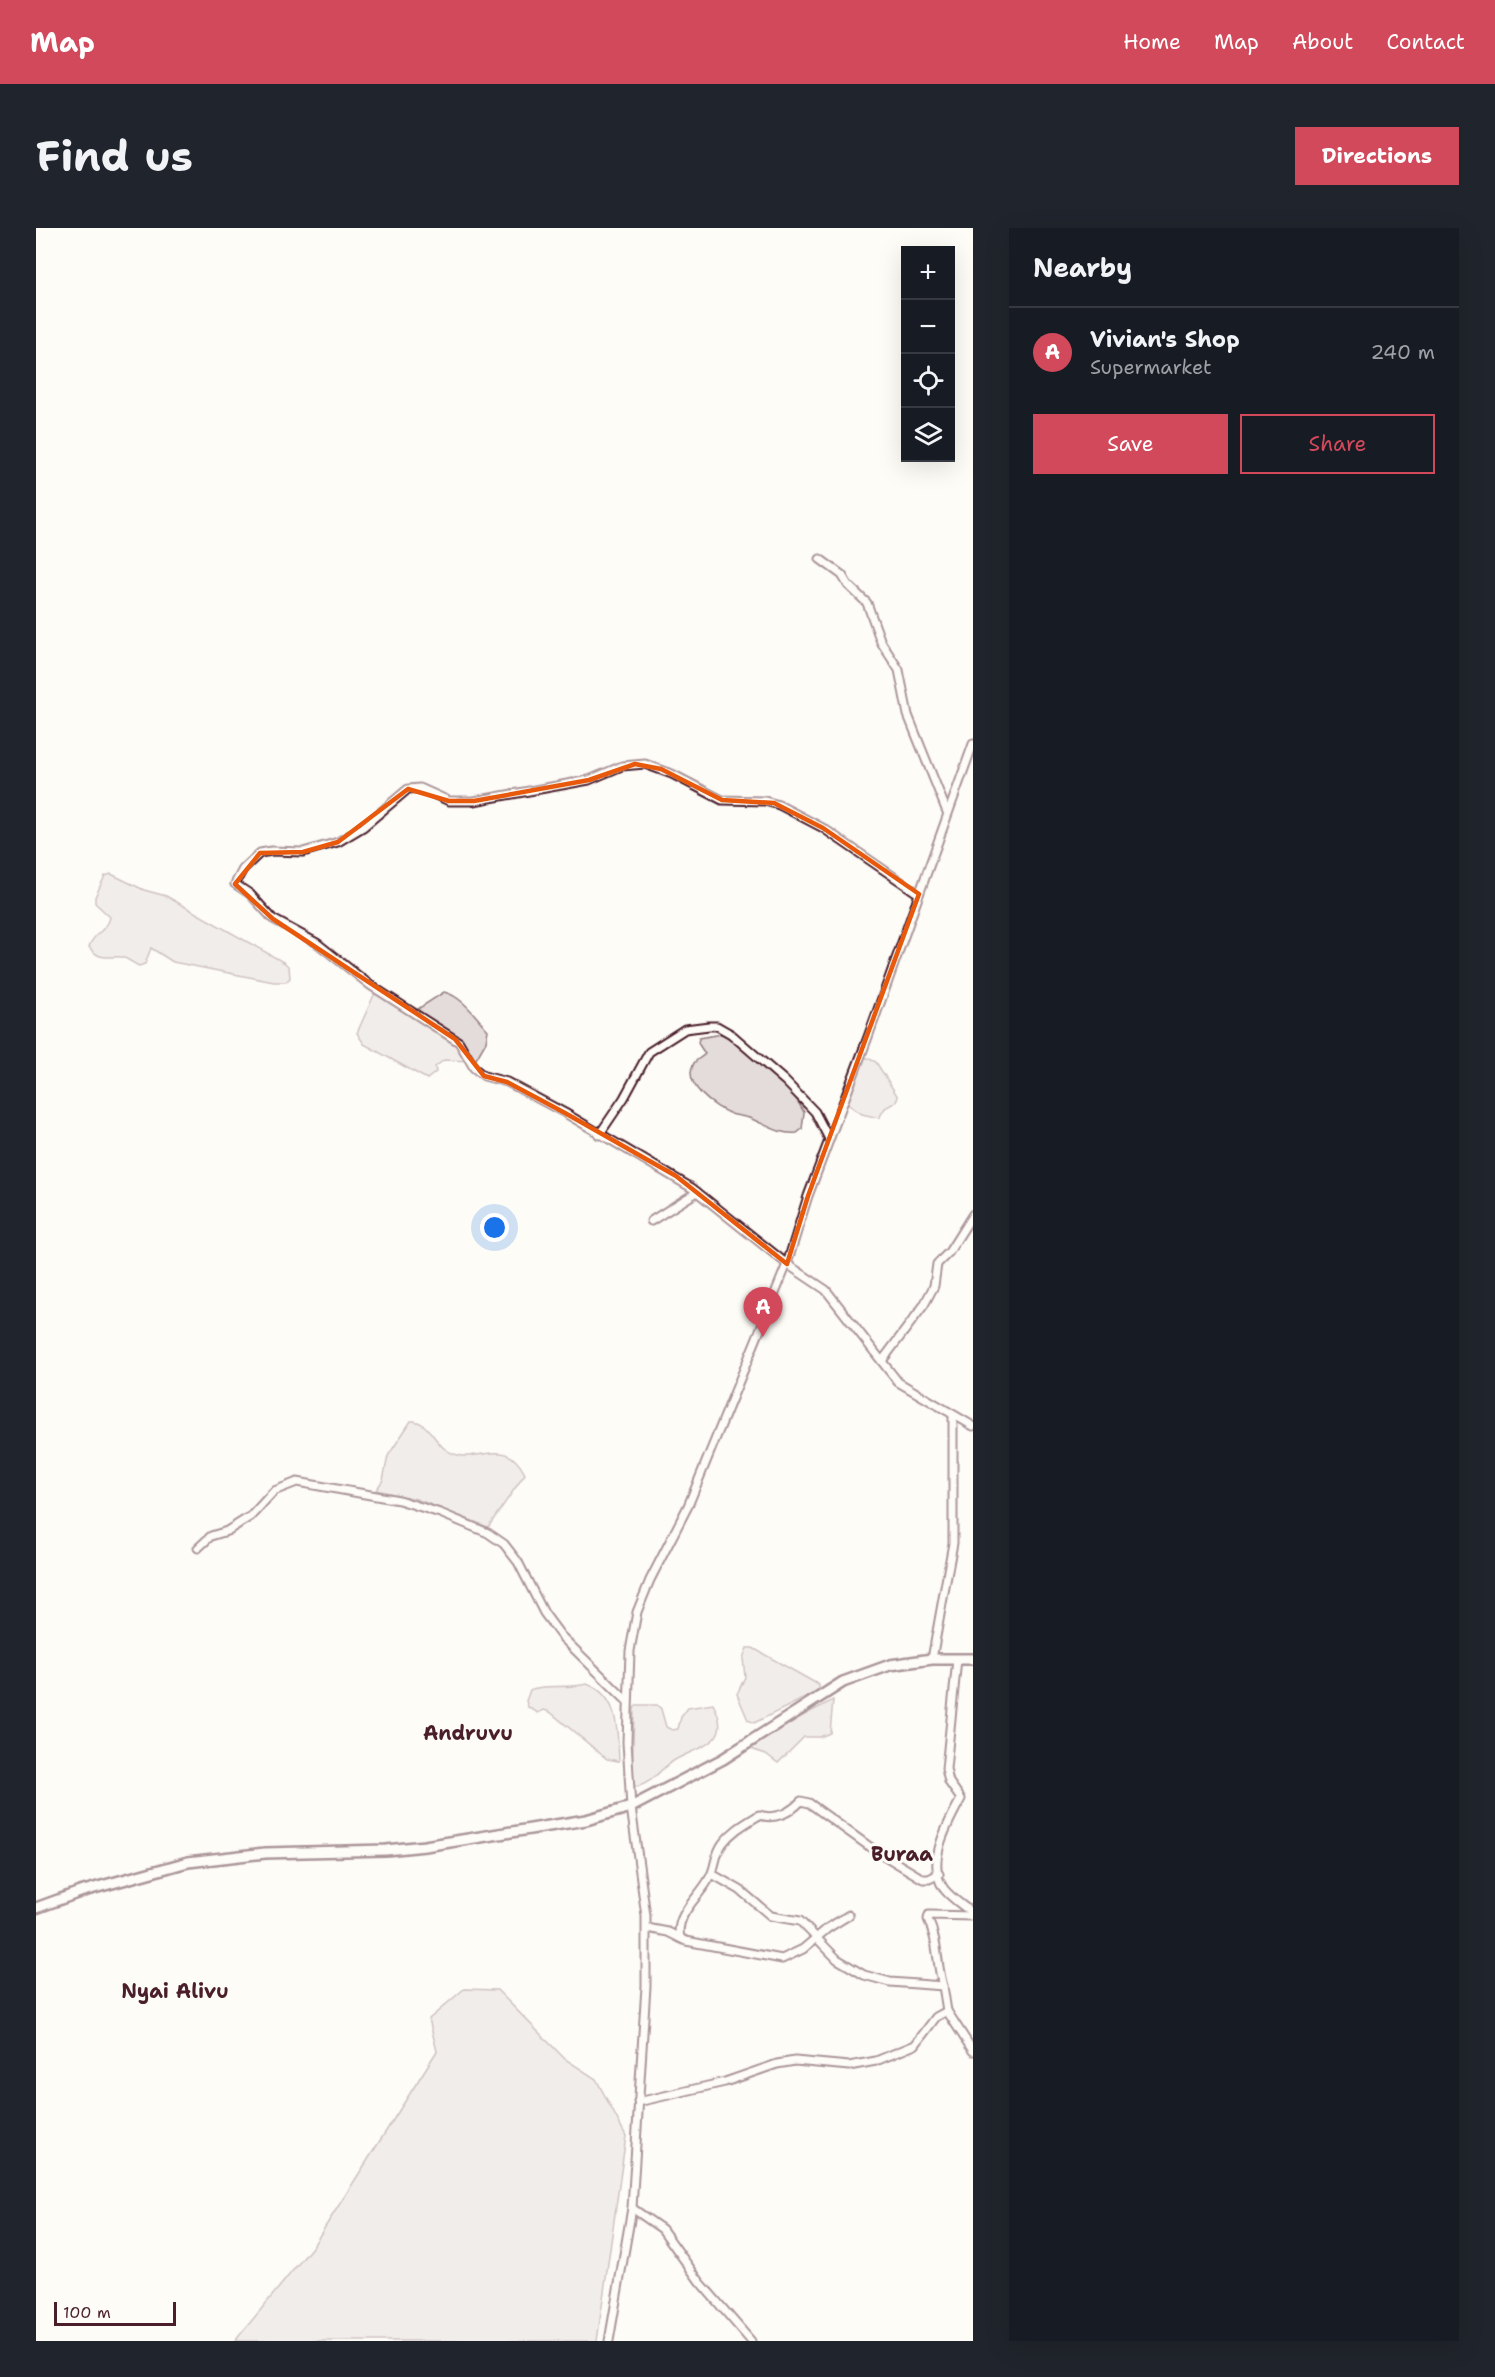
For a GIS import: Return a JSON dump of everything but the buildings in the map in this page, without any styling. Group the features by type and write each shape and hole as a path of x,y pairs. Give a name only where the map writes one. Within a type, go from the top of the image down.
{"street":[{"path":"820,559 842,575 848,585 867,603 881,642 899,670 908,715 947,812"},
{"path":"609,2341 632,2208 645,2018 647,1928 631,1807 627,1701 630,1651 642,1596 688,1506 787,1264 798,1224 973,744"},
{"path":"919,894 841,839 780,805 765,801 722,800 672,774 645,764 622,766 589,780 474,801 449,801 420,788 408,789 363,827 338,842 303,852 260,853 243,869 234,884 249,894 273,919 316,944 370,985 455,1039 465,1048 474,1068 484,1076 513,1085 676,1176 835,1299 882,1361 906,1388 973,1426"},
{"path":"599,1135 624,1098 652,1049 685,1029 717,1026 746,1046 803,1098 815,1112 829,1139"},
{"path":"651,1221 697,1192"},
{"path":"882,1361 895,1340 907,1329 924,1305 934,1286 937,1264 949,1252 973,1214"},
{"path":"932,1659 953,1535 953,1415"},
{"path":"198,1548 211,1536 227,1531 252,1516 274,1491 297,1482 399,1500 440,1513 488,1533 504,1544 518,1562 553,1627 571,1648 627,1701"},
{"path":"36,1908 80,1892 188,1862 265,1853 366,1851 425,1846 586,1820 631,1807 723,1759 843,1682 890,1665 932,1659 973,1659"},
{"path":"957,1659 946,1769 949,1782 961,1799 942,1840 939,1874 944,1889 973,1915"},
{"path":"680,1938 678,1931 681,1919 712,1874 712,1866 717,1853 739,1827 759,1815 772,1817 784,1814 805,1801 912,1873 929,1879 939,1874"},
{"path":"712,1874 740,1890 771,1916 800,1921 815,1939 843,1963 875,1979 943,1986"},
{"path":"647,1928 668,1932 680,1938 782,1959 797,1953 849,1915"},
{"path":"973,1915 929,1916 928,1919 936,1937 947,2011 973,2051"},
{"path":"638,2102 725,2082 777,2064 795,2061 849,2066 876,2061 915,2045 936,2017 947,2011"},
{"path":"632,2208 662,2229 700,2282 751,2341"}],"highlighted area":[{"path":"635,764 661,769 722,800 774,803 823,828 919,894 808,1196 787,1264 676,1176 507,1082 484,1076 455,1039 273,919 235,884 238,876 260,853 303,852 338,842 408,789 449,801 474,801 589,780"}],"shaded area":[{"path":"111,874 144,890 166,896 285,963 289,967 290,978 286,982 274,982 173,962 151,948 145,964 139,966 121,957 103,957 97,954 89,947 110,917 95,903 95,897 105,876"},
{"path":"444,992 463,1002 488,1030 486,1042 475,1061 444,1060 435,1067 436,1072 427,1079 364,1044 357,1033 374,995 379,993 415,1011"},
{"path":"722,1034 733,1039 792,1092 804,1112 802,1129 797,1133 778,1131 749,1118 724,1111 709,1101 696,1087 691,1071 694,1063 705,1054 698,1043 699,1038"},
{"path":"865,1057 876,1062 898,1097 896,1102 885,1108 879,1118 862,1114 846,1103 860,1059"},
{"path":"411,1421 422,1424 445,1449 456,1455 497,1453 507,1455 516,1461 525,1474 488,1527 416,1499 376,1490 383,1480 388,1456"},
{"path":"747,1648 753,1648 819,1685 819,1691 754,1723 748,1720 737,1694 745,1677 743,1658"},
{"path":"587,1684 606,1697 611,1706 617,1727 619,1761 607,1759 550,1712 544,1710 538,1713 528,1707 526,1701 530,1690 535,1688"},
{"path":"833,1700 830,1733 820,1737 804,1737 778,1763 766,1754 754,1750 749,1744"},
{"path":"713,1704 719,1718 720,1728 716,1736 701,1748 670,1763 652,1779 637,1787 632,1784 634,1708 638,1705 657,1705 661,1709 666,1727 672,1730 678,1729 681,1717 688,1708"},
{"path":"464,1989 497,1990 565,2059 596,2079 626,2136 597,2341 235,2341 313,2246 437,2051 429,2019"}],"place":[{"name":"Vivian's Shop","path":"763,1337"}],"district":[{"name":"Andruvu","path":"468,1733"},
{"name":"Buraa","path":"902,1854"},
{"name":"Nyai Alivu","path":"175,1991"}]}
